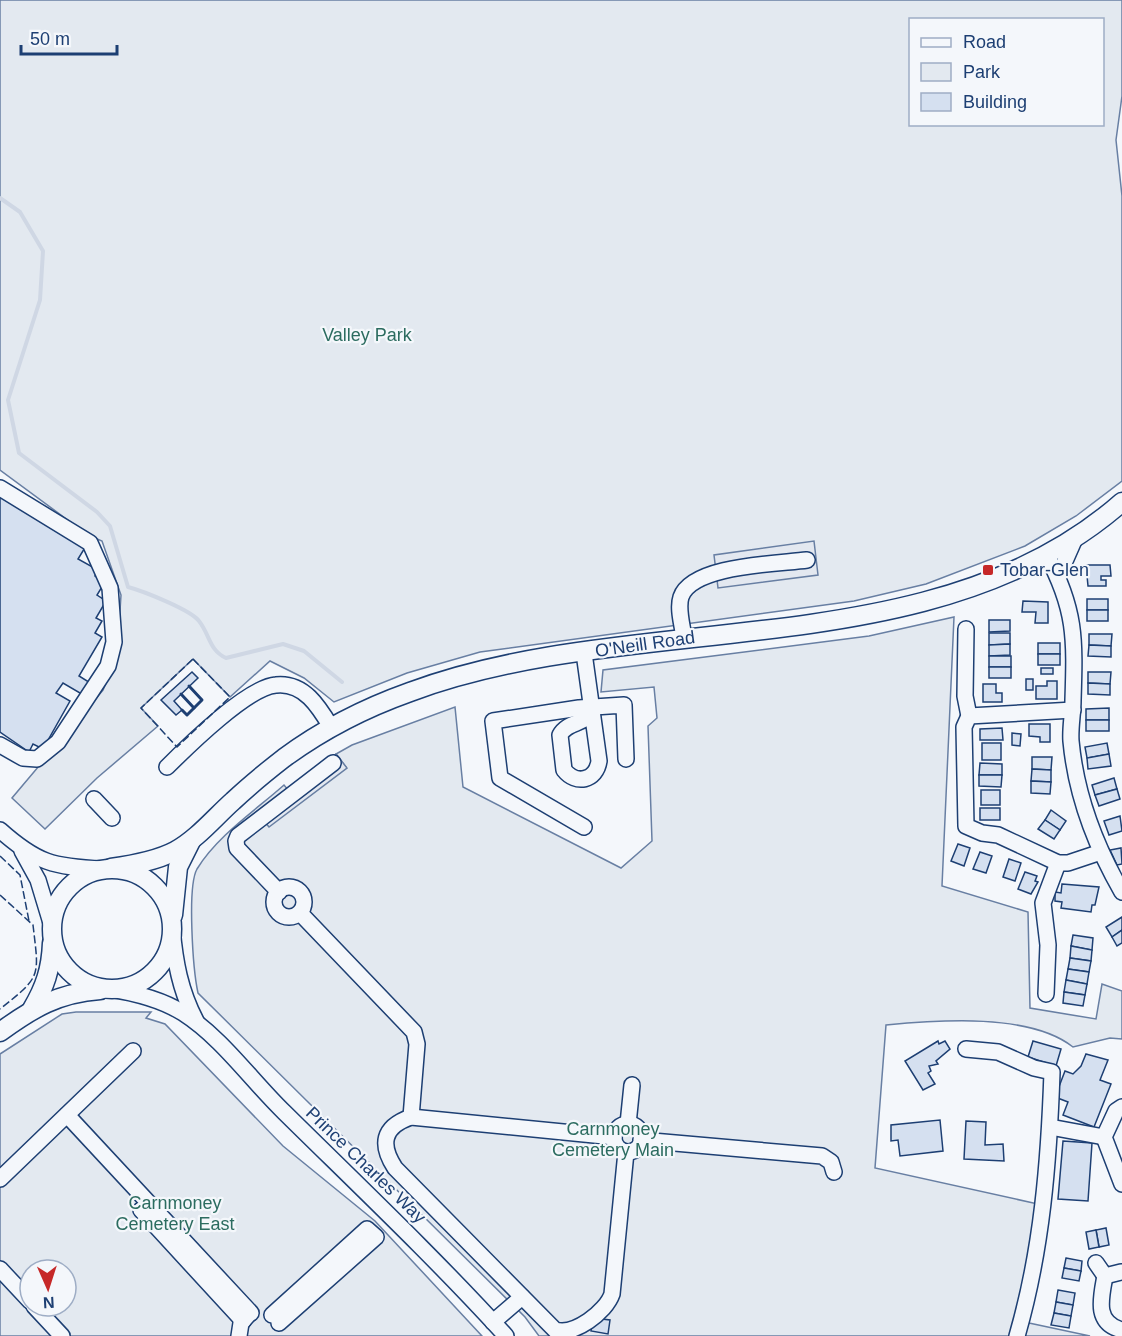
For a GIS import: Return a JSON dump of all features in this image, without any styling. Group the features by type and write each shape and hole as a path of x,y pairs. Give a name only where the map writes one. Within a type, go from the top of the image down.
{"main road":[{"name":"O'Neill Road","path":"107,869 135,864 173,852 192,840 262,776 331,727 384,702 448,679 516,663 814,622 922,602 989,581 1046,554 1120,508"},
{"name":"O'Neill Road","path":"172,927 178,867 192,840"},
{"path":"0,1032 46,1001 85,991 137,984 149,976 166,955 172,927 165,900 148,880 137,874 107,869 90,872 68,887 59,898 52,931 50,968 45,986 32,1009"},
{"path":"52,931 62,964 71,974 82,982 109,989"}],"street":[{"path":"0,488 90,543 110,588 114,642 108,666 58,742 37,759 23,758 0,745"},
{"path":"1058,577 1076,536"},
{"path":"1046,554 1070,608 1074,630 1071,738 1076,778 1101,852 1122,892"},
{"path":"684,639 681,598 688,584 716,572 807,560"},
{"path":"966,629 965,696 969,716 964,727 966,826 982,833 998,835 1058,863 1068,863 1101,852"},
{"path":"584,653 592,711"},
{"path":"167,767 229,711 263,688 275,684 304,692 319,707 331,727"},
{"path":"584,827 500,778 493,722 579,708 592,711 624,705 626,759"},
{"path":"969,716 1073,710"},
{"path":"279,892 237,848 238,836 333,763"},
{"path":"94,799 112,818"},
{"path":"0,830 19,847 49,864 107,869"},
{"path":"19,847 38,880 52,931"},
{"path":"1046,994 1048,945 1043,903 1058,863"},
{"path":"287,888 300,892 304,905 300,913 291,917 278,912 274,901 279,892 287,888"},
{"path":"300,913 414,1032 417,1044 411,1117"},
{"name":"Prince Charles Way","path":"172,927 176,966 181,987 198,1023"},
{"name":"Prince Charles Way","path":"109,989 139,994 169,1005 198,1023 282,1111 412,1235 506,1336"},
{"path":"966,1049 998,1052 1034,1068 1052,1072 1050,1127 1034,1265 1017,1336"},
{"path":"0,1179 133,1051"},
{"path":"628,1124 632,1085"},
{"path":"1122,1107 1116,1111 1104,1137 1122,1184"},
{"path":"614,1137 411,1117 400,1121 387,1136 384,1145 395,1168 555,1330 561,1332 577,1328 610,1301 626,1152"},
{"path":"63,1118 247,1317"},
{"path":"628,1124 639,1130 641,1140 635,1150 626,1152 618,1149 614,1137 617,1128 628,1124"},
{"path":"1050,1127 1104,1137"},
{"path":"641,1140 822,1156 831,1162 834,1172"},
{"path":"367,1228 376,1238 277,1325 367,1228"},
{"path":"1096,1263 1105,1276 1101,1304 1103,1319 1108,1324 1122,1330"},
{"path":"0,1269 18,1288"},
{"path":"1105,1276 1120,1272"},
{"path":"493,1322 522,1296"},
{"path":"239,1336 247,1317 263,1312 277,1325"},
{"path":"45,1318 62,1336"}],"green space":[{"name":"Valley Park","path":"0,0 1122,0 1122,96 1116,140 1122,196 1122,481 1076,516 1025,546 926,584 854,601 480,652 407,673 334,702 304,678 270,661 230,697 193,659 141,708 158,726 97,778 45,829 12,798 103,690 117,657 121,595 102,541 88,535 0,470"},
{"name":"Carnmoney Cemetery Main","path":"954,617 942,886 1028,912 1030,1008 1096,1019 1102,984 1122,991 1122,1039 1110,1038 1073,1047 1055,1036 1009,1024 957,1021 886,1025 875,1168 1038,1204 1013,1336 539,1336 525,1317 198,993 194,966 192,910 192,893 197,869 215,845 284,785 299,803 346,767 336,754 352,745 455,707 463,787 621,868 652,841 648,726 657,718 654,687 601,692 603,670 869,636"},
{"name":"Carnmoney Cemetery East","path":"151,1012 146,1018 165,1024 283,1146 375,1221 482,1336 0,1336 0,1054 62,1014"},
{"path":"1029,1323 1090,1336 1023,1336"}],"shaded area":[{"path":"814,541 818,575 718,588 714,555"},
{"path":"336,754 347,768 269,827 258,814"}],"building":[{"path":"0,495 86,546 78,559 98,570 95,576 105,582 97,595 106,601 96,618 102,621 95,633 102,637 79,676 92,684 85,696 63,683 56,693 70,701 43,749 33,744 29,752 0,732"},
{"path":"1086,565 1110,565 1111,576 1101,576 1101,580 1106,580 1106,586 1088,586"},
{"path":"1087,599 1108,599 1108,610 1087,610"},
{"path":"1023,601 1048,602 1048,623 1035,623 1036,612 1022,612"},
{"path":"1087,610 1108,610 1108,621 1087,621"},
{"path":"989,620 1010,620 1010,631 989,632"},
{"path":"989,633 1010,633 1010,644 989,645"},
{"path":"1089,634 1112,634 1111,646 1089,645"},
{"path":"1038,643 1060,643 1060,654 1038,654"},
{"path":"1010,644 1010,655 989,656 989,645"},
{"path":"1089,645 1111,646 1111,657 1088,656"},
{"path":"1038,654 1060,654 1060,665 1038,665"},
{"path":"989,656 1011,656 1011,667 989,667"},
{"path":"989,667 1011,667 1011,678 989,678"},
{"path":"1041,668 1053,668 1053,674 1041,674"},
{"path":"192,672 198,678 174,701 182,710 176,715 161,700"},
{"path":"1088,672 1111,672 1110,684 1088,683"},
{"path":"1026,679 1033,679 1033,690 1026,690"},
{"path":"1047,681 1057,681 1057,699 1036,699 1036,686 1047,686"},
{"path":"1088,683 1110,684 1110,695 1088,694"},
{"path":"983,684 996,684 996,693 1002,693 1002,702 983,702"},
{"path":"1109,708 1109,720 1086,720 1086,709"},
{"path":"1086,720 1109,720 1109,731 1086,731"},
{"path":"1029,724 1050,724 1050,742 1040,742 1040,737 1029,736"},
{"path":"1002,728 1003,740 980,740 980,729"},
{"path":"1012,733 1021,734 1020,746 1012,745"},
{"path":"982,743 1001,743 1001,760 982,760"},
{"path":"1107,743 1109,754 1087,758 1085,747"},
{"path":"1109,754 1111,766 1088,769 1087,758"},
{"path":"1032,757 1052,757 1051,770 1032,769"},
{"path":"980,763 1002,764 1002,775 979,775"},
{"path":"1032,769 1051,770 1051,782 1031,781"},
{"path":"979,775 1002,775 1001,787 979,786"},
{"path":"1114,778 1117,789 1095,795 1092,785"},
{"path":"1031,781 1051,782 1050,794 1031,793"},
{"path":"1117,789 1120,799 1099,806 1095,795"},
{"path":"981,790 1000,790 1000,805 981,805"},
{"path":"980,808 1000,808 1000,820 980,820"},
{"path":"1051,810 1066,821 1060,830 1045,820"},
{"path":"1120,816 1122,831 1109,835 1104,821"},
{"path":"1045,820 1060,830 1054,839 1038,829"},
{"path":"958,844 970,848 964,866 951,861"},
{"path":"1121,848 1122,864 1117,865 1110,850"},
{"path":"980,852 992,856 986,873 973,869"},
{"path":"1009,859 1021,863 1015,881 1003,877"},
{"path":"1025,872 1037,876 1035,881 1038,882 1031,894 1018,889"},
{"path":"1062,884 1099,887 1091,912 1061,908 1062,902 1055,901 1055,892 1061,893"},
{"path":"1122,917 1122,930 1112,937 1106,927"},
{"path":"1122,930 1122,943 1117,946 1112,937"},
{"path":"1073,935 1093,938 1092,950 1071,946"},
{"path":"1071,946 1092,950 1091,961 1070,958"},
{"path":"1070,958 1091,961 1089,972 1068,969"},
{"path":"1068,969 1089,972 1087,984 1066,980"},
{"path":"1066,980 1087,984 1085,995 1064,992"},
{"path":"1064,992 1085,995 1083,1006 1063,1003"},
{"path":"938,1041 939,1044 945,1041 950,1049 936,1061 938,1064 929,1066 931,1071 928,1073 935,1084 923,1090 905,1061"},
{"path":"1033,1041 1061,1049 1056,1066 1028,1057"},
{"path":"1086,1054 1108,1060 1100,1080 1111,1084 1094,1127 1063,1115 1068,1102 1055,1097 1065,1071 1073,1074 1081,1066"},
{"path":"940,1120 943,1151 900,1156 898,1140 891,1141 891,1125"},
{"path":"966,1121 986,1122 985,1145 1003,1144 1004,1161 964,1159"},
{"path":"1063,1141 1092,1143 1088,1201 1058,1199"},
{"path":"1106,1228 1109,1245 1099,1247 1096,1230"},
{"path":"1096,1230 1099,1247 1089,1249 1086,1232"},
{"path":"1066,1258 1082,1261 1081,1271 1064,1268"},
{"path":"1064,1268 1081,1271 1079,1281 1062,1278"},
{"path":"1058,1290 1075,1293 1073,1305 1056,1302"},
{"path":"1056,1302 1073,1305 1071,1316 1054,1313"},
{"path":"1054,1313 1071,1316 1069,1328 1051,1325"},
{"path":"593,1318 610,1320 608,1334 591,1331"}],"waterway":[{"path":"0,198 20,212 43,251 40,300 8,400 19,453 97,512 110,526 128,587 166,601 194,617 203,626 220,655 226,658 283,644 304,651 342,682"}],"fence":[{"path":"193,659 230,697 177,747 141,708 193,659"},
{"path":"0,856 20,875 29,921"},
{"path":"0,895 33,925 36,955 36,966 30,982 0,1009"}],"wall":[{"path":"182,710 187,715 202,700 189,686"},
{"path":"181,694 194,708"}],"place":[{"name":"Tobar-Glen","path":"988,570"}]}
